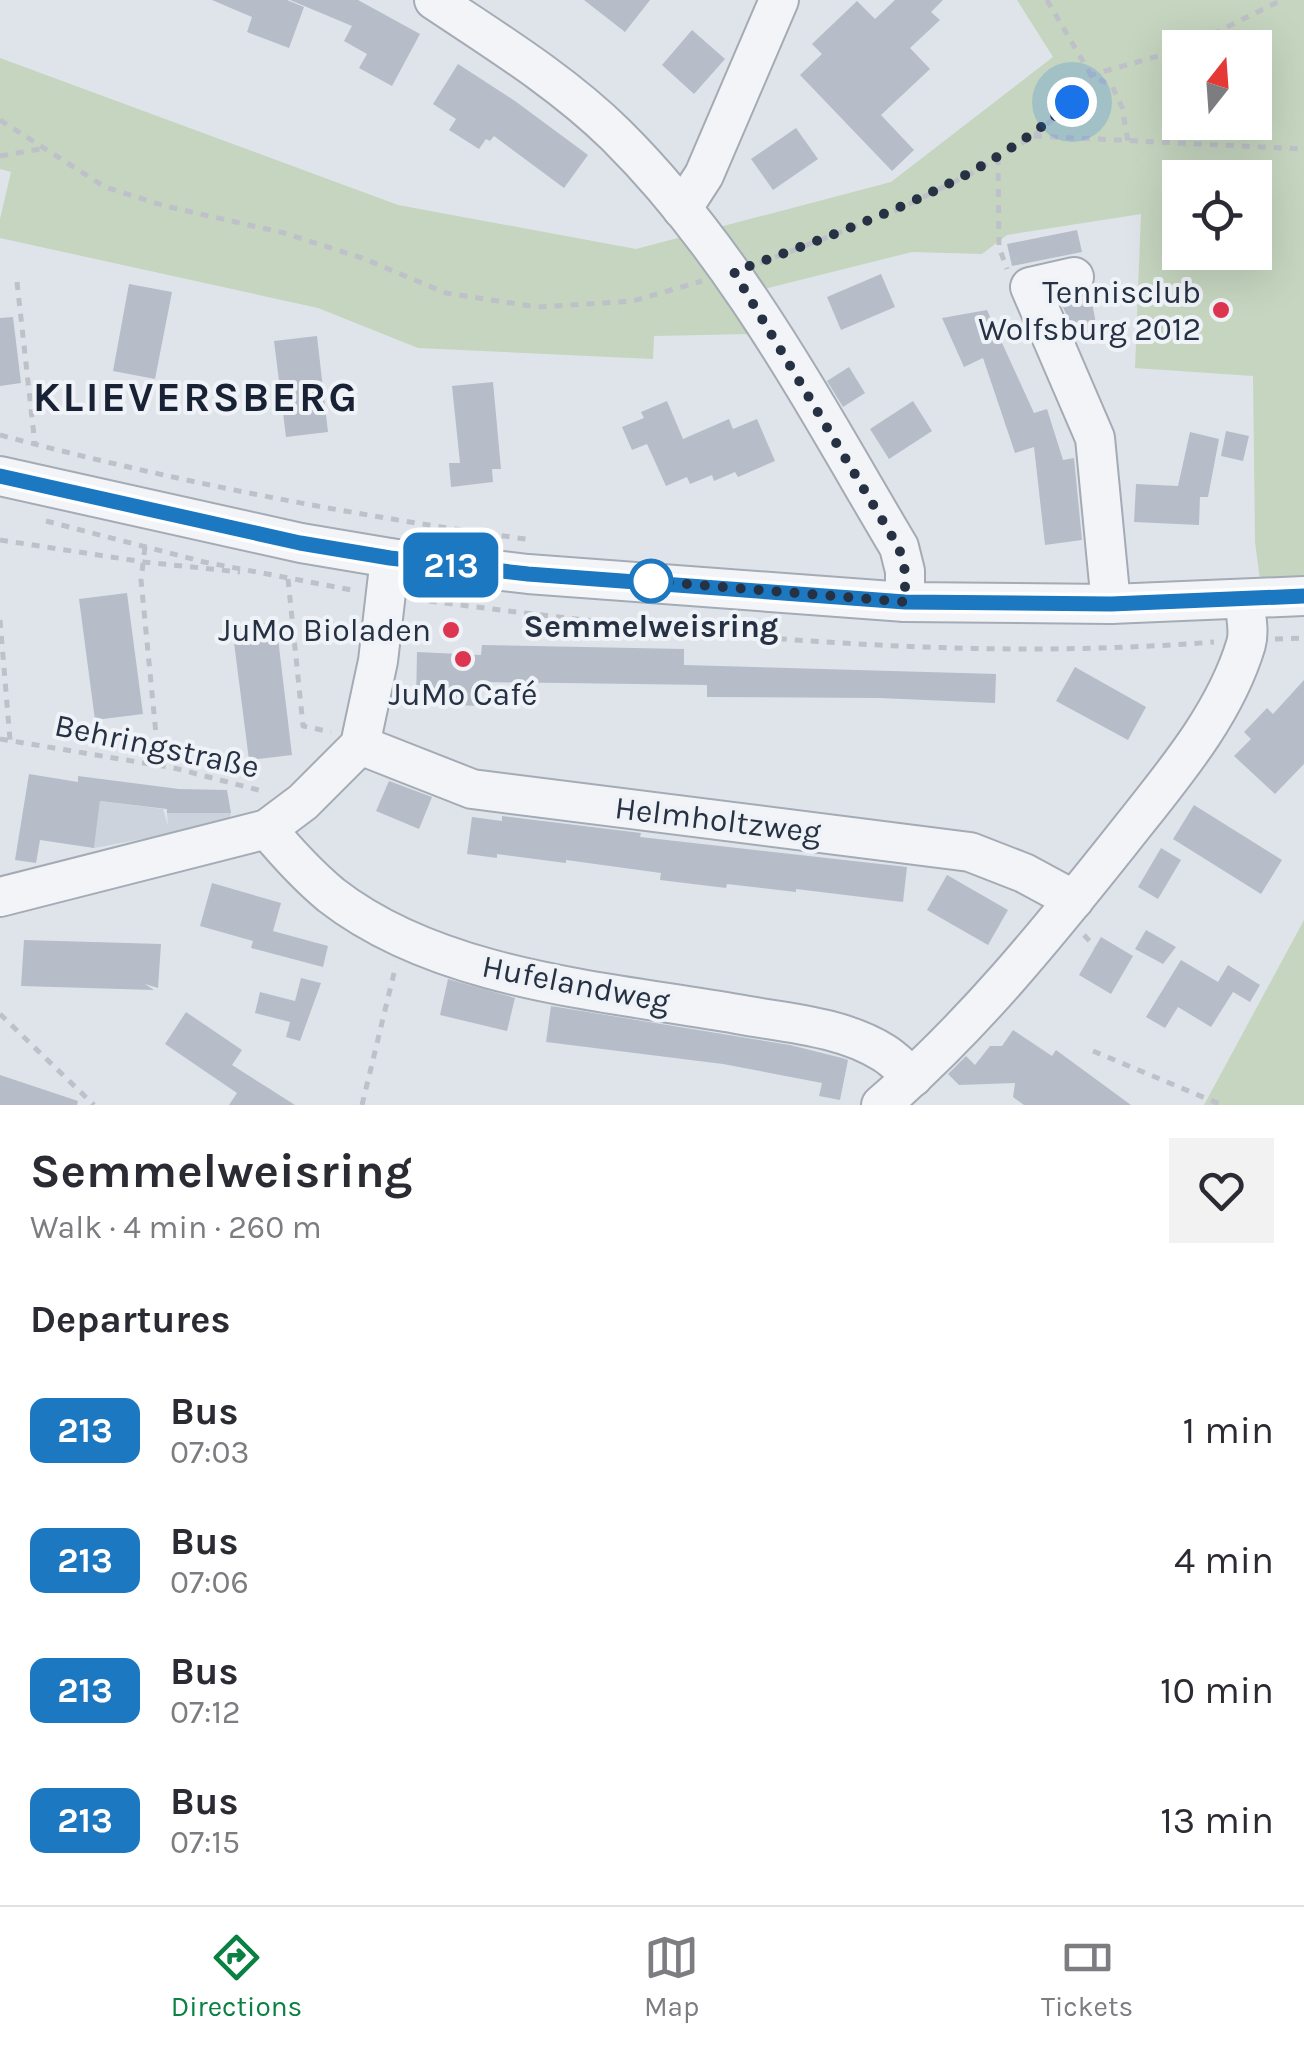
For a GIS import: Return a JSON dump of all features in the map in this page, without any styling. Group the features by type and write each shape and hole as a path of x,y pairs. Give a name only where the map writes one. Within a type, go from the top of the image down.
{"street":[{"path":"434,0 540,70 616,134 734,272 899,548 905,571 905,602"},
{"path":"682,209 704,174 778,0"},
{"path":"1074,277 1030,287 1095,438 1111,604"},
{"path":"0,476 193,520 390,558 528,574 905,602 1111,604 1304,596"},
{"path":"0,897 268,829 304,802 343,737 378,661 390,558"},
{"path":"881,1105 913,1078 984,1004 1153,801 1220,707 1248,640 1244,598"},
{"name":"Helmholtzweg","path":"343,737 472,789 970,852 1024,873 1074,900"},
{"name":"Hufelandweg","path":"268,829 298,866 334,897 402,938 462,961 528,977 836,1032 884,1053 913,1078"}],"path":[{"path":"1047,0 1091,75 1112,86 1122,107 1128,142"},
{"path":"1220,30 1282,0"},
{"path":"0,120 104,187 165,206 284,233 362,258 446,292 536,308 632,301 734,272 893,212 1034,136 1072,102 1091,75 1162,54"},
{"path":"1034,136 1304,149"},
{"path":"0,156 46,148"},
{"path":"998,157 999,247 1017,295 1030,287"},
{"path":"17,282 35,445"},
{"path":"0,436 302,505 548,542"},
{"path":"0,540 272,576"},
{"path":"146,547 141,580 159,766"},
{"path":"288,579 303,726 343,737"},
{"path":"0,620 10,740"},
{"name":"Behringstraße","path":"0,739 159,766 304,802"},
{"path":"362,1105 402,938"},
{"path":"0,1014 94,1105"},
{"path":"1093,1051 1222,1105"}],"shaded area":[{"path":"100,801 163,809 168,826 167,813 231,813 230,818 169,834 94,848"}],"green space":[{"path":"1017,0 1304,0 1304,576 1260,580 1255,542 1253,376 1135,368 1141,214 1007,235 982,254 912,252 748,293 750,334 654,336 653,359 418,348 318,308 0,238 0,219 11,172 0,169 0,58 398,205 636,249 891,182 1053,57"},
{"path":"1304,920 1304,1105 1204,1105"}],"building":[{"path":"212,0 287,0 304,7 289,48 247,32 252,17"},
{"path":"290,0 358,0 420,34 392,86 359,68 367,54 344,41 352,26"},
{"path":"584,0 650,0 625,32"},
{"path":"895,0 943,0 931,12 940,20 910,48 930,69 881,115 914,150 892,171 800,75 822,54 812,44 857,1 875,19"},
{"path":"692,30 725,59 694,94 662,65"},
{"path":"458,64 588,155 564,188 494,136 479,149 449,130 456,119 433,104"},
{"path":"796,128 818,159 773,190 751,159"},
{"path":"1077,230 1082,252 1012,266 1007,244"},
{"path":"881,274 895,307 841,330 827,297"},
{"path":"129,284 172,292 155,379 113,371"},
{"path":"1090,292 1098,334 1077,338 1061,303"},
{"path":"987,310 1034,413 1047,409 1063,460 1074,458 1082,540 1045,545 1034,447 1015,453 983,358 964,367 942,318"},
{"path":"13,317 21,383 0,386 0,318"},
{"path":"317,336 328,432 286,437 274,341"},
{"path":"849,367 865,393 843,407 827,381"},
{"path":"493,382 501,469 492,469 493,482 451,487 449,463 460,463 452,386"},
{"path":"667,401 683,439 729,419 733,429 757,419 775,461 738,477 735,472 714,481 712,475 690,484 687,477 666,486 647,444 632,450 622,427 644,418 641,412"},
{"path":"913,401 932,431 889,459 870,429"},
{"path":"1226,431 1249,436 1243,461 1221,456"},
{"path":"1190,432 1219,439 1208,497 1200,497 1199,525 1134,522 1136,484 1178,486"},
{"path":"127,593 143,714 95,720 79,599"},
{"path":"276,622 292,755 249,760 232,627"},
{"path":"482,645 684,649 684,665 996,674 995,703 707,697 707,685 480,682 479,706 416,703 417,652 481,655"},
{"path":"1075,667 1146,707 1128,740 1056,701"},
{"path":"1304,680 1304,764 1275,794 1234,756 1251,739 1244,732 1267,708 1273,714"},
{"path":"29,774 78,782 78,776 179,789 227,790 231,813 167,813 167,809 100,801 94,848 40,840 36,863 15,860"},
{"path":"389,781 432,797 419,829 376,811"},
{"path":"1194,805 1282,860 1261,894 1173,839"},
{"path":"502,816 641,833 640,837 907,867 903,902 796,889 727,884 726,888 660,880 661,873 566,860 467,854 472,817 502,821"},
{"path":"1161,848 1181,860 1158,899 1138,887"},
{"path":"947,875 1008,910 988,945 927,910"},
{"path":"212,883 281,903 273,931 328,946 323,967 251,948 253,941 200,926"},
{"path":"1146,930 1176,947 1163,964 1135,949"},
{"path":"1101,937 1133,956 1111,994 1079,975"},
{"path":"24,940 161,944 158,988 145,984 154,990 21,986"},
{"path":"1181,960 1218,982 1228,965 1260,985 1250,1002 1233,992 1211,1027 1178,1007 1165,1028 1146,1017"},
{"path":"301,978 321,983 300,1041 286,1037 290,1022 255,1013 260,992 295,1001"},
{"path":"448,979 515,998 507,1031 440,1015"},
{"path":"551,1006 790,1045 842,1058 848,1060 840,1100 819,1096 822,1083 723,1064 546,1042"},
{"path":"186,1012 242,1050 232,1065 295,1105 229,1105 237,1093 165,1044"},
{"path":"1013,1030 1052,1056 1056,1050 1131,1105 1024,1105 1013,1097 1015,1083 959,1085 948,1074 966,1056 975,1065 990,1046 1002,1046"},
{"path":"0,1075 78,1101 77,1105 0,1105"}],"bus line":[{"name":"213","path":"0,476 300,543 528,574 905,602 1111,604 1304,596"}],"place":[{"name":"Tennisclub Wolfsburg 2012","path":"1221,310"},
{"name":"Semmelweisring","path":"651,581"},
{"name":"JuMo Bioladen","path":"451,630"},
{"name":"JuMo Café","path":"463,659"}],"district":[{"name":"KLIEVERSBERG","path":"196,397"}],"route":[{"path":"651,581 905,602 905,571 899,548 734,272 893,212 968,175 1034,136 1072,102"}]}
